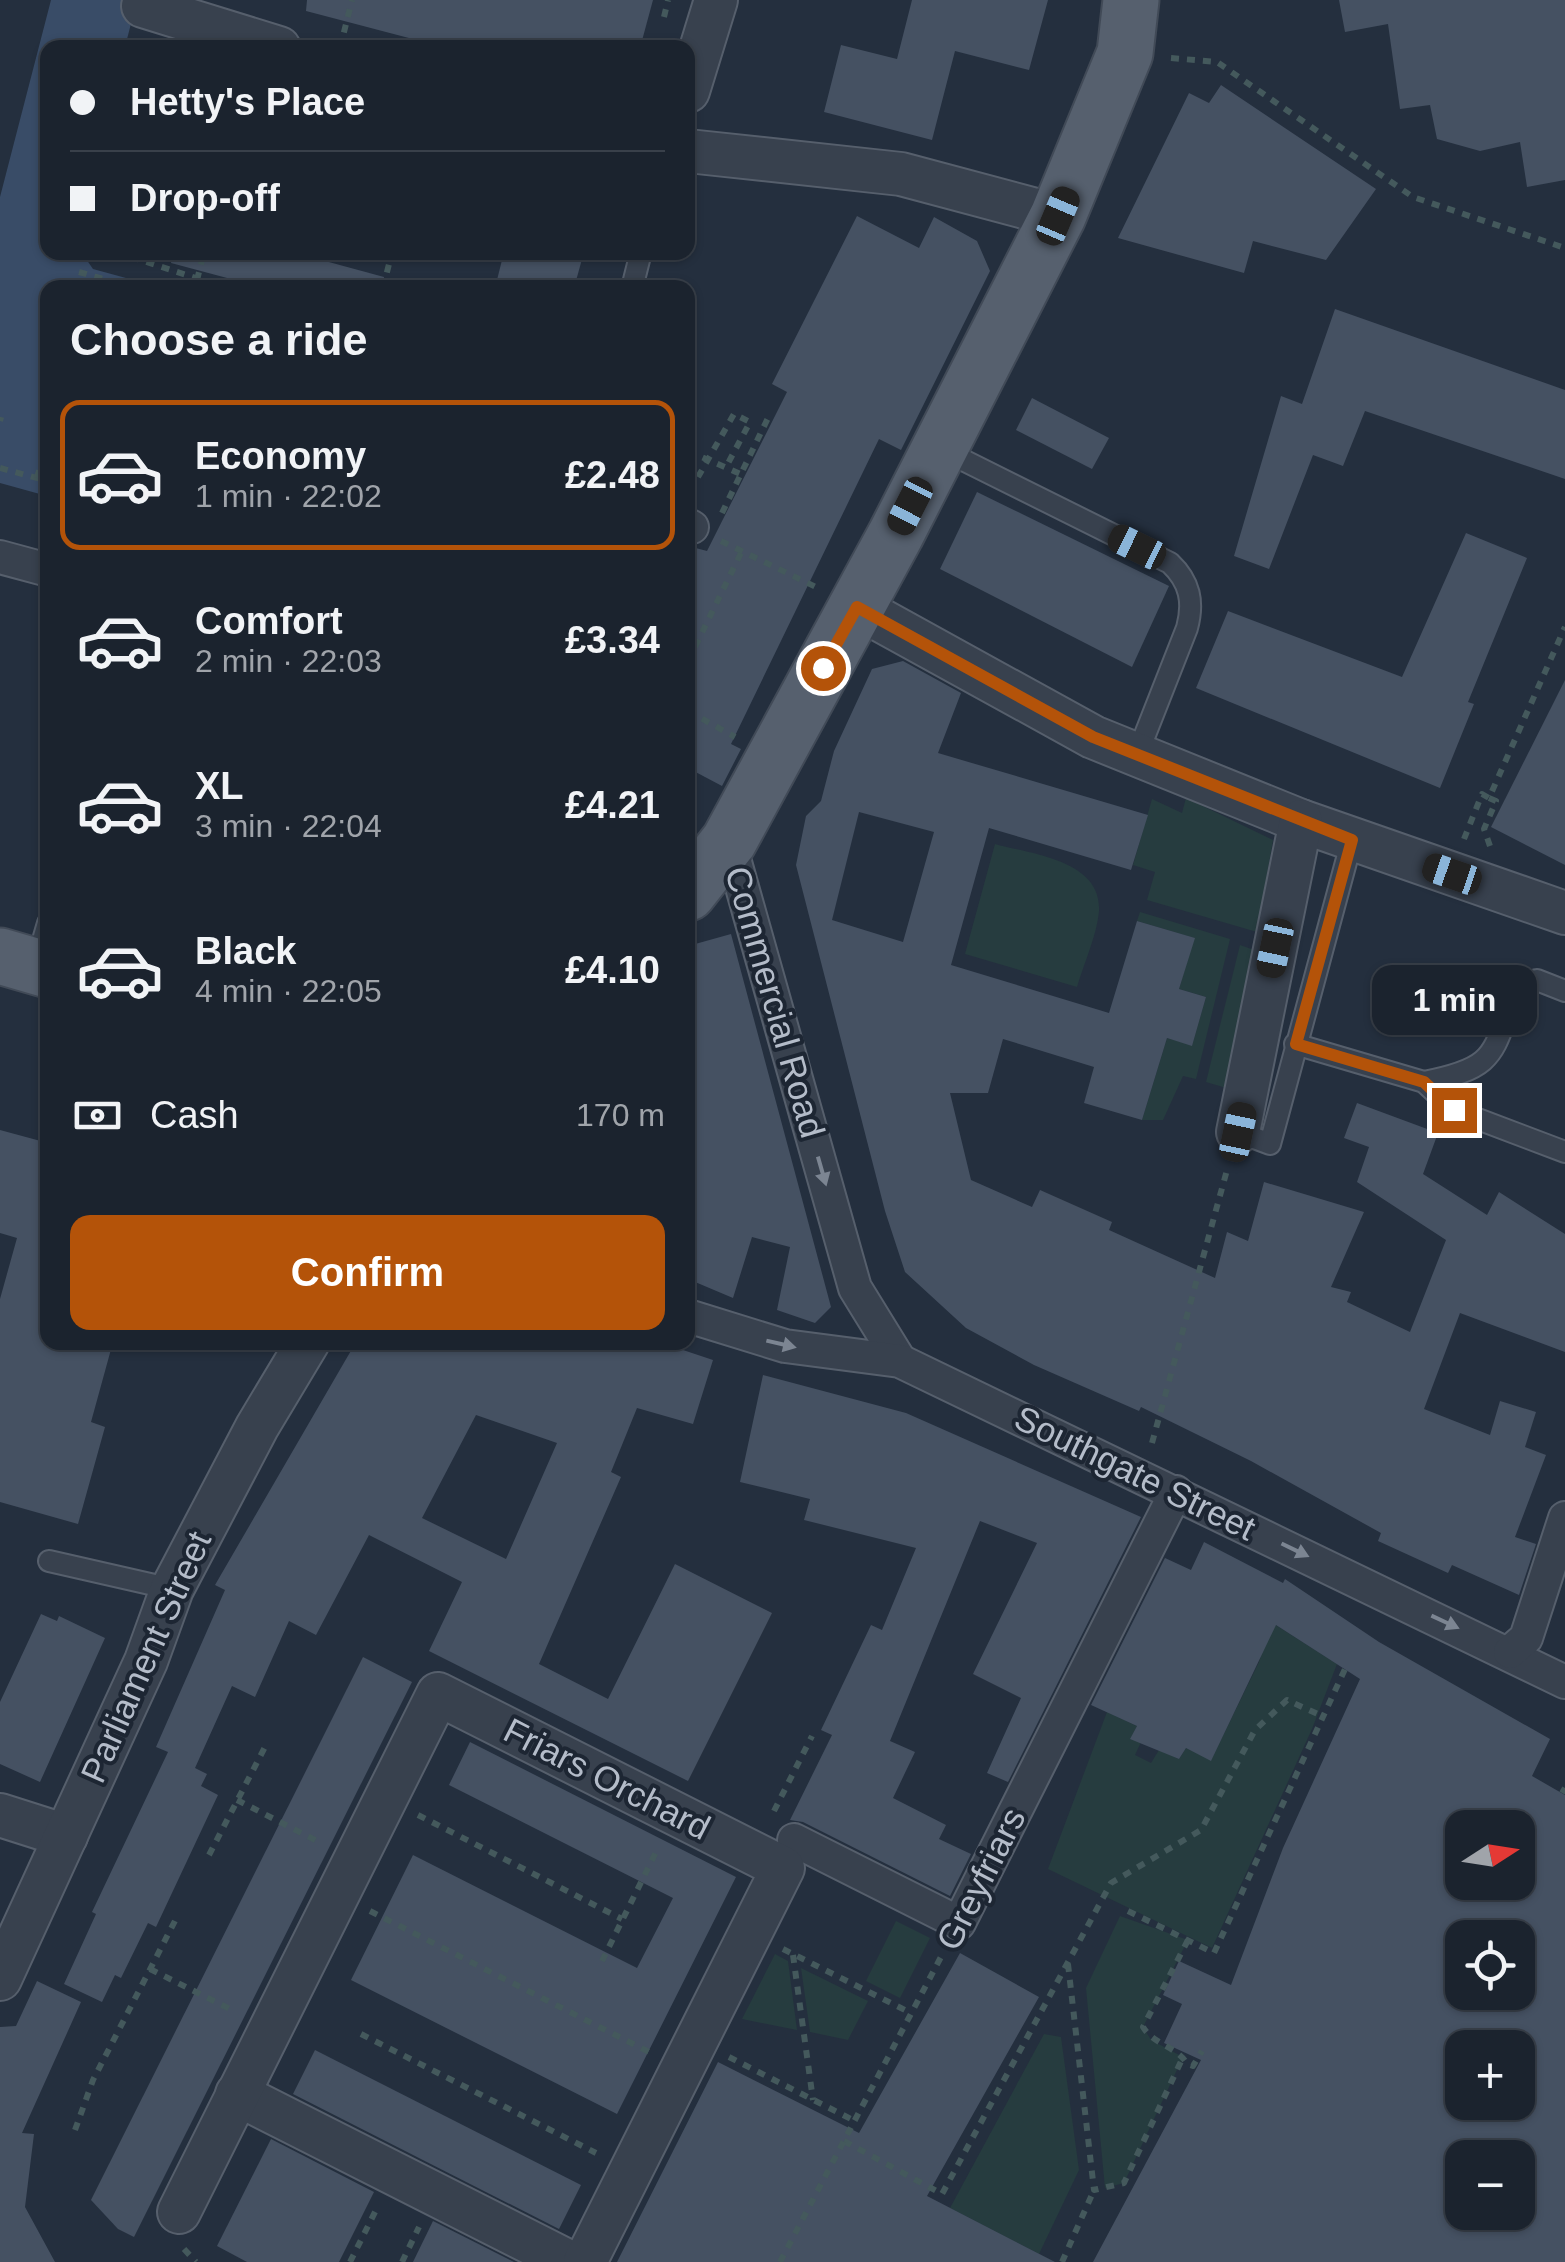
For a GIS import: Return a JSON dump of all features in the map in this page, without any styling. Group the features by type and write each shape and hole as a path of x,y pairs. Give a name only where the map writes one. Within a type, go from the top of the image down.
{"main road":[{"name":"Commercial Road","path":"730,841 842,600 939,448 1058,216 1125,53 1131,0"},
{"path":"695,884 730,841"}],"street":[{"path":"695,68 716,0"},
{"path":"133,3 252,40"},
{"path":"695,151 901,174 1058,216"},
{"path":"0,557 40,568"},
{"path":"842,600 1093,737 1301,821 1565,914"},
{"path":"1238,1132 1301,821"},
{"name":"Commercial Road","path":"730,841 855,1288 900,1361"},
{"name":"Southgate Street","path":"695,1318 785,1346 900,1361 1510,1652 1565,1682"},
{"name":"Parliament Street","path":"0,1980 146,1660 172,1589 256,1427 303,1350"},
{"name":"Greyfriars","path":"960,1922 1176,1492"},
{"path":"1510,1652 1526,1638 1565,1518"},
{"name":"Friars Orchard","path":"179,2212 438,1694 783,1868 585,2262"},
{"path":"0,1815 66,1836"},
{"path":"794,1840 960,1922"},
{"path":"238,2094 569,2262"}],"lane":[{"path":"939,448 1170,564 1184,577 1191,612 1188,628 1137,755"},
{"path":"1238,1132 1270,1144 1352,840"},
{"path":"1424,1082 1466,1074 1490,1060 1519,986 1537,980 1565,991"},
{"path":"1296,1044 1424,1082 1454,1110 1565,1152"},
{"path":"49,1561 172,1589"}],"path":[{"path":"342,40 352,0"},
{"path":"1125,53 1218,62 1413,197 1565,248"},
{"path":"139,260 197,280 202,260"},
{"path":"79,272 106,280"},
{"path":"696,517 708,459 734,414 750,422 726,467"},
{"path":"696,517 743,475 768,418"},
{"path":"695,453 743,475"},
{"path":"37,478 40,467"},
{"path":"0,468 40,479"},
{"path":"731,546 842,600"},
{"path":"695,647 742,551"},
{"path":"1489,798 1565,626"},
{"path":"695,715 724,731"},
{"path":"1463,841 1482,794 1496,800 1484,828"},
{"path":"1142,1478 1238,1132"},
{"path":"1128,1910 1214,1953 1345,1669"},
{"path":"844,2140 942,2194 1111,1883 1201,1830 1255,1730 1287,1700 1322,1716"},
{"path":"753,1853 812,1736"},
{"path":"210,1855 264,1747"},
{"path":"386,1799 622,1919"},
{"path":"237,1800 346,1878 689,2055 812,2100 855,2121"},
{"path":"602,1961 676,1814"},
{"path":"74,2130 93,2080 178,1915"},
{"name":"Greyfriars","path":"780,2262 960,1922"},
{"path":"751,1932 911,2013"},
{"path":"1188,1940 1143,2027 1151,2040 1194,2066 1202,2051"},
{"path":"793,1954 812,2100"},
{"path":"1062,2262 1094,2190 1068,1963"},
{"path":"150,1969 270,2030"},
{"path":"361,2034 631,2170"},
{"path":"1094,2190 1124,2183 1183,2057"},
{"path":"350,2262 394,2174"}],"green space":[{"path":"1186,798 1273,840 1257,932 1147,900 1155,872 1133,865 1152,799 1182,813"},
{"path":"995,844 1061,862 1089,880 1097,894 1098,920 1077,987 965,954"},
{"path":"1140,912 1230,939 1196,1079 1183,1076 1163,1120 1142,1120 1167,1038 1192,1045 1206,997 1179,989 1194,938 1137,921"},
{"path":"1240,945 1257,951 1233,1090 1206,1082"},
{"path":"1271,1622 1337,1664 1312,1729 1212,1948 1048,1869 1107,1712 1137,1726 1131,1738 1141,1742 1135,1755 1151,1763 1159,1750 1179,1759 1186,1748 1211,1760 1259,1662"},
{"path":"1120,1916 1188,1940 1143,2027 1151,2040 1183,2057 1124,2183 1105,2188 1086,1988"},
{"path":"896,1921 930,1938 900,1998 866,1981"},
{"path":"775,1954 788,1961 797,2030 742,2019"},
{"path":"801,1968 868,2001 848,2040 810,2032"},
{"path":"1044,2034 1061,2037 1079,2170 1039,2254 950,2208"}],"water":[{"path":"51,0 137,0 127,40 41,40"},
{"path":"40,42 40,260 87,260 93,269 133,280 40,280 40,494 0,483 0,197"}],"building":[{"path":"307,0 653,0 642,40 417,40 306,11"},
{"path":"912,0 1048,0 1029,70 955,51 932,140 824,112 841,45 897,59"},
{"path":"1339,0 1565,0 1565,180 1527,187 1520,142 1480,151 1437,139 1430,105 1400,109 1388,24 1345,32"},
{"path":"1221,85 1376,189 1326,260 1253,241 1244,273 1118,238 1189,93 1209,103"},
{"path":"857,216 919,248 934,217 977,241 990,271 901,450 879,439 731,744 741,749 722,786 695,772 695,548 707,551 787,392 772,384"},
{"path":"321,260 384,277 234,280 171,263"},
{"path":"502,260 582,260 576,280 497,280"},
{"path":"1335,309 1565,390 1565,479 1365,411 1343,466 1313,455 1269,569 1234,556 1281,396 1302,404"},
{"path":"1032,398 1109,438 1092,469 1016,430"},
{"path":"977,492 1169,586 1132,667 940,569"},
{"path":"1466,533 1527,558 1468,702 1474,704 1440,788 1196,688 1228,611 1402,677"},
{"path":"903,661 961,693 938,753 1148,815 1131,870 989,828 951,965 1109,1013 1137,921 1195,938 1179,989 1206,997 1192,1046 1167,1038 1142,1120 1084,1103 1094,1067 1003,1039 988,1093 950,1093 971,1180 1032,1207 1040,1190 1112,1222 1109,1230 1215,1278 1227,1232 1248,1241 1264,1182 1364,1212 1331,1287 1351,1292 1347,1302 1410,1332 1446,1240 1357,1182 1369,1147 1344,1138 1357,1103 1438,1133 1423,1174 1487,1215 1499,1192 1565,1234 1565,1352 1460,1313 1424,1409 1490,1435 1500,1401 1536,1412 1525,1447 1546,1455 1515,1537 1536,1544 1519,1595 1452,1565 1448,1573 1378,1541 1381,1533 1251,1461 1141,1407 1139,1411 1034,1365 966,1328 905,1272 885,1211 796,865 806,816 821,801 834,751 872,669","holes":["859,812 934,832 903,942 832,920"]},
{"path":"1565,680 1565,865 1491,827"},
{"path":"731,934 831,1307 815,1323 777,1310 790,1247 752,1237 733,1298 695,1282 695,944"},
{"path":"0,1130 40,1141 40,1350 111,1350 91,1422 105,1427 78,1524 0,1502 0,1299 17,1238 0,1233"},
{"path":"351,1350 683,1350 713,1360 693,1424 637,1408 611,1472 621,1477 539,1664 608,1699 675,1564 772,1613 688,1781 429,1651 462,1582 369,1535 316,1635 289,1621 255,1697 232,1686 195,1768 207,1774 201,1786 218,1795 156,1927 148,1923 121,1978 115,1975 102,2002 64,1984 96,1914 92,1912 168,1752 156,1747 225,1590 215,1585","holes":["476,1415 557,1443 506,1559 422,1518"]},
{"path":"763,1375 906,1413 1141,1517 1008,1782 987,1773 1021,1698 973,1674 1037,1543 980,1521 890,1741 915,1752 893,1798 946,1825 939,1839 971,1854 950,1896 803,1822 790,1820 832,1735 821,1730 871,1625 882,1630 916,1548 804,1520 810,1499 740,1482"},
{"path":"1204,1542 1283,1583 1285,1579 1379,1642 1550,1739 1532,1776 1565,1795 1565,2262 1093,2262 1201,2060 1164,2043 1182,2004 1163,1995 1179,1961 1231,1985 1283,1848 1360,1679 1276,1625 1211,1761 1186,1748 1179,1759 1130,1739 1137,1726 1091,1705 1165,1558 1191,1570"},
{"path":"41,1614 57,1621 59,1616 105,1638 40,1782 0,1764 0,1702"},
{"path":"363,1657 412,1682 134,2237 118,2229 91,2200"},
{"path":"470,1742 736,1877 617,2114 351,1980 413,1855 637,1968 673,1898 449,1785"},
{"path":"960,1953 1039,1997 927,2196 1055,2262 617,2262 718,2062 859,2133"},
{"path":"37,1981 81,2002 22,2133 34,2134 25,2207 55,2262 0,2262 0,2027 16,2026"},
{"path":"315,2050 581,2185 559,2229 293,2094"},
{"path":"271,2139 374,2192 339,2262 247,2262 217,2246"},
{"path":"433,2221 514,2262 413,2262"}],"route":[{"path":"823,668 857,607 1093,737 1352,840 1296,1044 1424,1082 1454,1110"}]}
